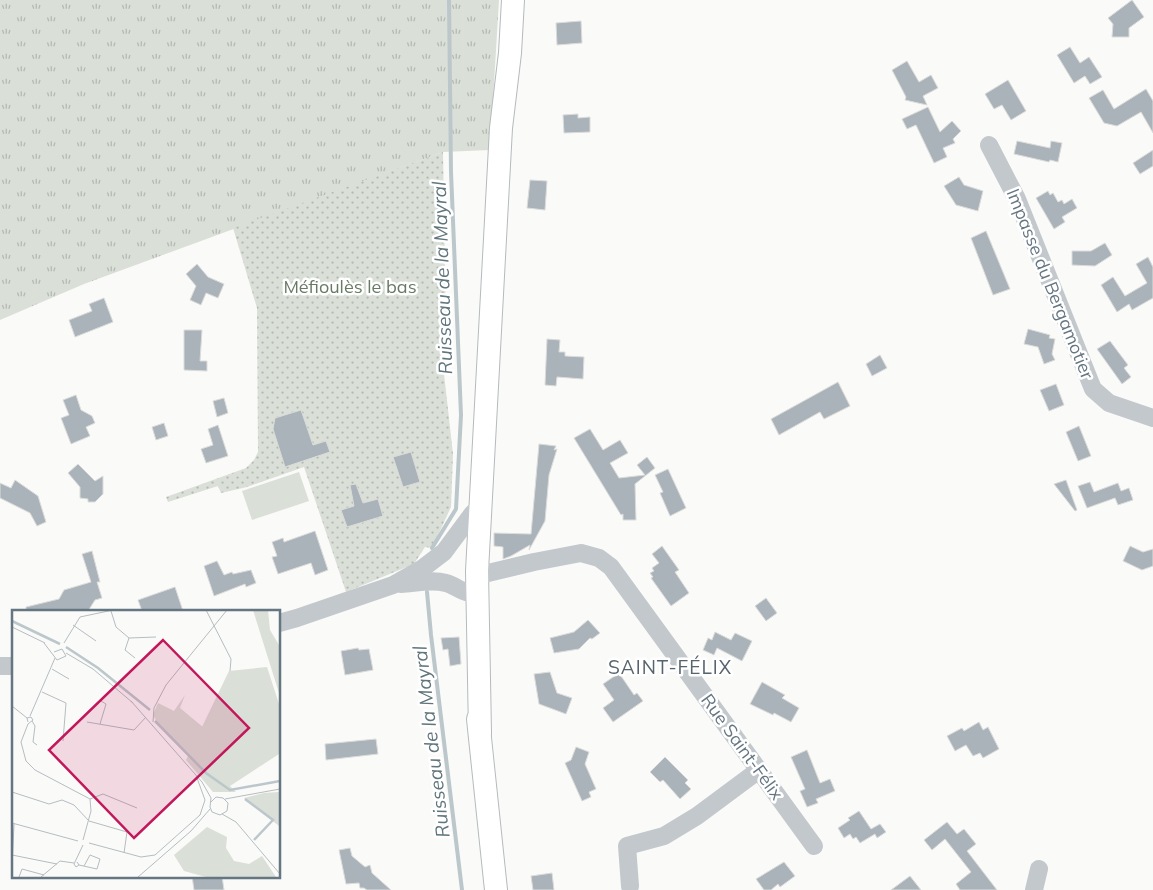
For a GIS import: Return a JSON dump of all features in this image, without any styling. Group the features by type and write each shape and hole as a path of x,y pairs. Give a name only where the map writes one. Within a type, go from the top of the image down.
{"main road":[{"path":"501,128 497,51 504,0"},
{"path":"480,733 477,571 501,128 510,53 513,0"},
{"path":"485,418 468,564 468,593 470,646 496,890"}],"street":[{"path":"504,0 518,0"},
{"name":"Impasse du Bergamotier","path":"989,145 1017,199 1093,389 1109,403 1153,418"},
{"path":"280,623 393,585 423,568 444,552 473,513"},
{"name":"Rue Saint-Félix","path":"477,571 488,574 580,553 599,558 611,567 814,846"},
{"path":"393,585 435,581 449,584 459,591 468,593"},
{"path":"630,886 627,846 664,836 697,816 759,770"},
{"path":"1034,890 1039,869"}],"green space":[{"path":"0,0 499,0 490,150 443,152 84,284 0,320"},
{"name":"Méfioulès le bas","path":"443,152 446,329 443,365 453,454 451,507 432,548 425,547 414,564 346,592 304,467 247,487 221,493 218,486 168,502 166,497 246,468 254,460 258,452 257,308 233,228"},
{"path":"299,472 309,501 252,520 242,491"}],"building":[{"path":"1132,0 1144,17 1129,28 1129,37 1112,37 1113,24 1108,18"},
{"path":"581,21 582,43 557,45 556,23"},
{"path":"1070,47 1080,63 1089,57 1102,77 1090,84 1085,76 1074,83 1057,55"},
{"path":"907,61 919,82 931,75 938,88 923,96 927,105 905,100 906,97 892,70"},
{"path":"1008,80 1026,111 1011,120 1002,105 994,109 985,94"},
{"path":"1146,89 1153,101 1153,133 1141,112 1117,126 1104,123 1089,98 1103,90 1114,109"},
{"path":"928,107 940,132 952,121 961,131 953,139 955,143 943,148 947,157 934,163 916,125 907,129 902,119"},
{"path":"578,114 578,118 590,117 590,132 564,133 563,115"},
{"path":"1017,141 1050,148 1051,141 1062,143 1058,162 1050,160 1049,162 1014,154"},
{"path":"1153,150 1153,166 1140,174 1133,163"},
{"path":"959,177 964,185 983,191 978,211 956,205 944,186"},
{"path":"530,180 547,181 545,210 527,208"},
{"path":"1048,191 1050,195 1053,193 1058,202 1062,200 1064,204 1072,199 1077,208 1062,217 1065,222 1054,229 1036,198"},
{"path":"986,231 1010,289 993,295 971,238"},
{"path":"1105,243 1112,255 1095,266 1072,265 1072,251 1091,251"},
{"path":"1148,257 1153,267 1153,298 1132,310 1129,304 1117,312 1101,285 1113,277 1125,296 1147,283 1136,264"},
{"path":"197,264 208,277 224,284 218,298 206,293 201,305 190,300 196,286 186,274"},
{"path":"104,298 113,322 75,337 69,320 92,311 89,304"},
{"path":"1028,329 1050,335 1049,338 1055,339 1052,354 1055,360 1044,364 1038,347 1024,344"},
{"path":"184,330 202,330 200,361 207,361 207,371 184,370"},
{"path":"547,339 560,340 559,352 565,352 565,356 584,357 583,379 557,377 556,386 545,385"},
{"path":"1110,341 1128,365 1124,368 1131,377 1122,384 1097,349"},
{"path":"880,355 887,368 872,376 866,364"},
{"path":"838,382 850,406 824,419 820,412 779,435 771,419"},
{"path":"1056,384 1064,405 1049,411 1040,390"},
{"path":"76,395 81,410 92,416 95,423 86,427 90,436 71,444 61,418 69,415 63,400"},
{"path":"224,398 228,413 217,417 213,401"},
{"path":"301,410 313,445 326,441 330,452 285,467 273,429 275,418"},
{"path":"164,423 168,436 156,440 152,427"},
{"path":"218,425 228,456 206,463 201,449 213,445 208,429"},
{"path":"1079,426 1091,456 1078,461 1066,432"},
{"path":"590,429 603,450 620,440 628,453 610,463 619,478 645,475 637,465 647,457 655,468 635,484 636,520 623,520 623,514 621,515 574,438"},
{"path":"539,444 556,446 554,450 557,449 549,475 545,521 529,550 530,545 503,559 503,547 494,546 494,533 531,534"},
{"path":"411,452 420,482 403,487 393,457"},
{"path":"78,464 95,481 103,476 103,494 95,502 88,502 88,499 80,498 80,487 68,473"},
{"path":"668,469 686,508 670,516 660,493 663,492 655,475"},
{"path":"15,480 38,496 46,522 37,526 30,513 0,498 0,483 11,488"},
{"path":"1066,480 1077,510 1075,511 1054,484"},
{"path":"1090,482 1094,492 1118,483 1121,491 1129,488 1133,500 1118,505 1115,498 1087,508 1078,486"},
{"path":"356,484 363,503 378,499 383,516 347,527 341,510 354,506 350,485"},
{"path":"315,531 328,570 315,575 311,563 278,574 272,557 277,556 272,542 283,538 284,542"},
{"path":"662,546 679,570 675,572 689,593 671,606 651,578 653,577 650,573 654,571 652,568 659,563 652,554"},
{"path":"1130,546 1143,552 1153,549 1153,566 1142,570 1123,561"},
{"path":"92,551 100,582 97,582 102,598 95,600 89,610 26,610 26,607 59,599 64,590 91,582 82,554"},
{"path":"217,561 224,575 251,570 256,583 246,587 245,584 214,596 204,566"},
{"path":"175,587 183,610 142,610 138,600"},
{"path":"766,598 777,613 766,621 755,606"},
{"path":"588,620 600,633 592,639 590,638 579,649 554,653 550,638 574,632"},
{"path":"715,632 731,640 735,633 752,641 742,661 717,648 714,655 703,650 708,638 712,640"},
{"path":"459,637 461,664 450,666 448,649 443,650 441,638"},
{"path":"358,648 359,650 369,649 373,670 345,675 341,651"},
{"path":"550,672 557,693 572,698 566,714 539,704 534,674"},
{"path":"619,673 634,695 637,693 643,701 613,722 603,708 614,700 603,684"},
{"path":"762,682 785,695 782,698 799,708 791,722 750,704"},
{"path":"979,722 983,730 988,727 999,749 983,758 980,753 973,756 966,745 955,751 947,736 962,728 964,731"},
{"path":"376,739 378,754 326,760 325,744"},
{"path":"576,747 589,752 585,764 596,789 589,792 591,797 582,801 565,763 571,760"},
{"path":"807,750 820,783 830,779 835,791 816,799 818,803 807,807 800,791 805,789 791,757"},
{"path":"665,757 688,780 685,783 691,789 680,799 663,780 660,782 650,772"},
{"path":"859,811 871,829 880,824 886,832 877,838 875,834 860,843 856,837 853,839 850,834 844,838 838,828"},
{"path":"947,822 957,834 964,829 976,844 967,851 997,890 960,890 956,884 971,872 945,839 932,850 924,840"},
{"path":"350,848 352,856 365,867 370,865 372,873 391,890 367,890 360,888 359,883 346,884 339,850"},
{"path":"784,862 795,876 780,887 778,884 771,890 764,890 756,879"},
{"path":"552,873 554,890 533,890 531,876"},
{"path":"910,876 921,890 891,890"},
{"path":"192,878 222,878 224,890 194,890"}],"waterway":[{"name":"Ruisseau de la Mayral","path":"432,548 456,509 461,415 451,172 449,0"},
{"name":"Ruisseau de la Mayral","path":"427,592 462,890"}],"district":[{"name":"SAINT-FÉLIX","path":"670,667"}]}
